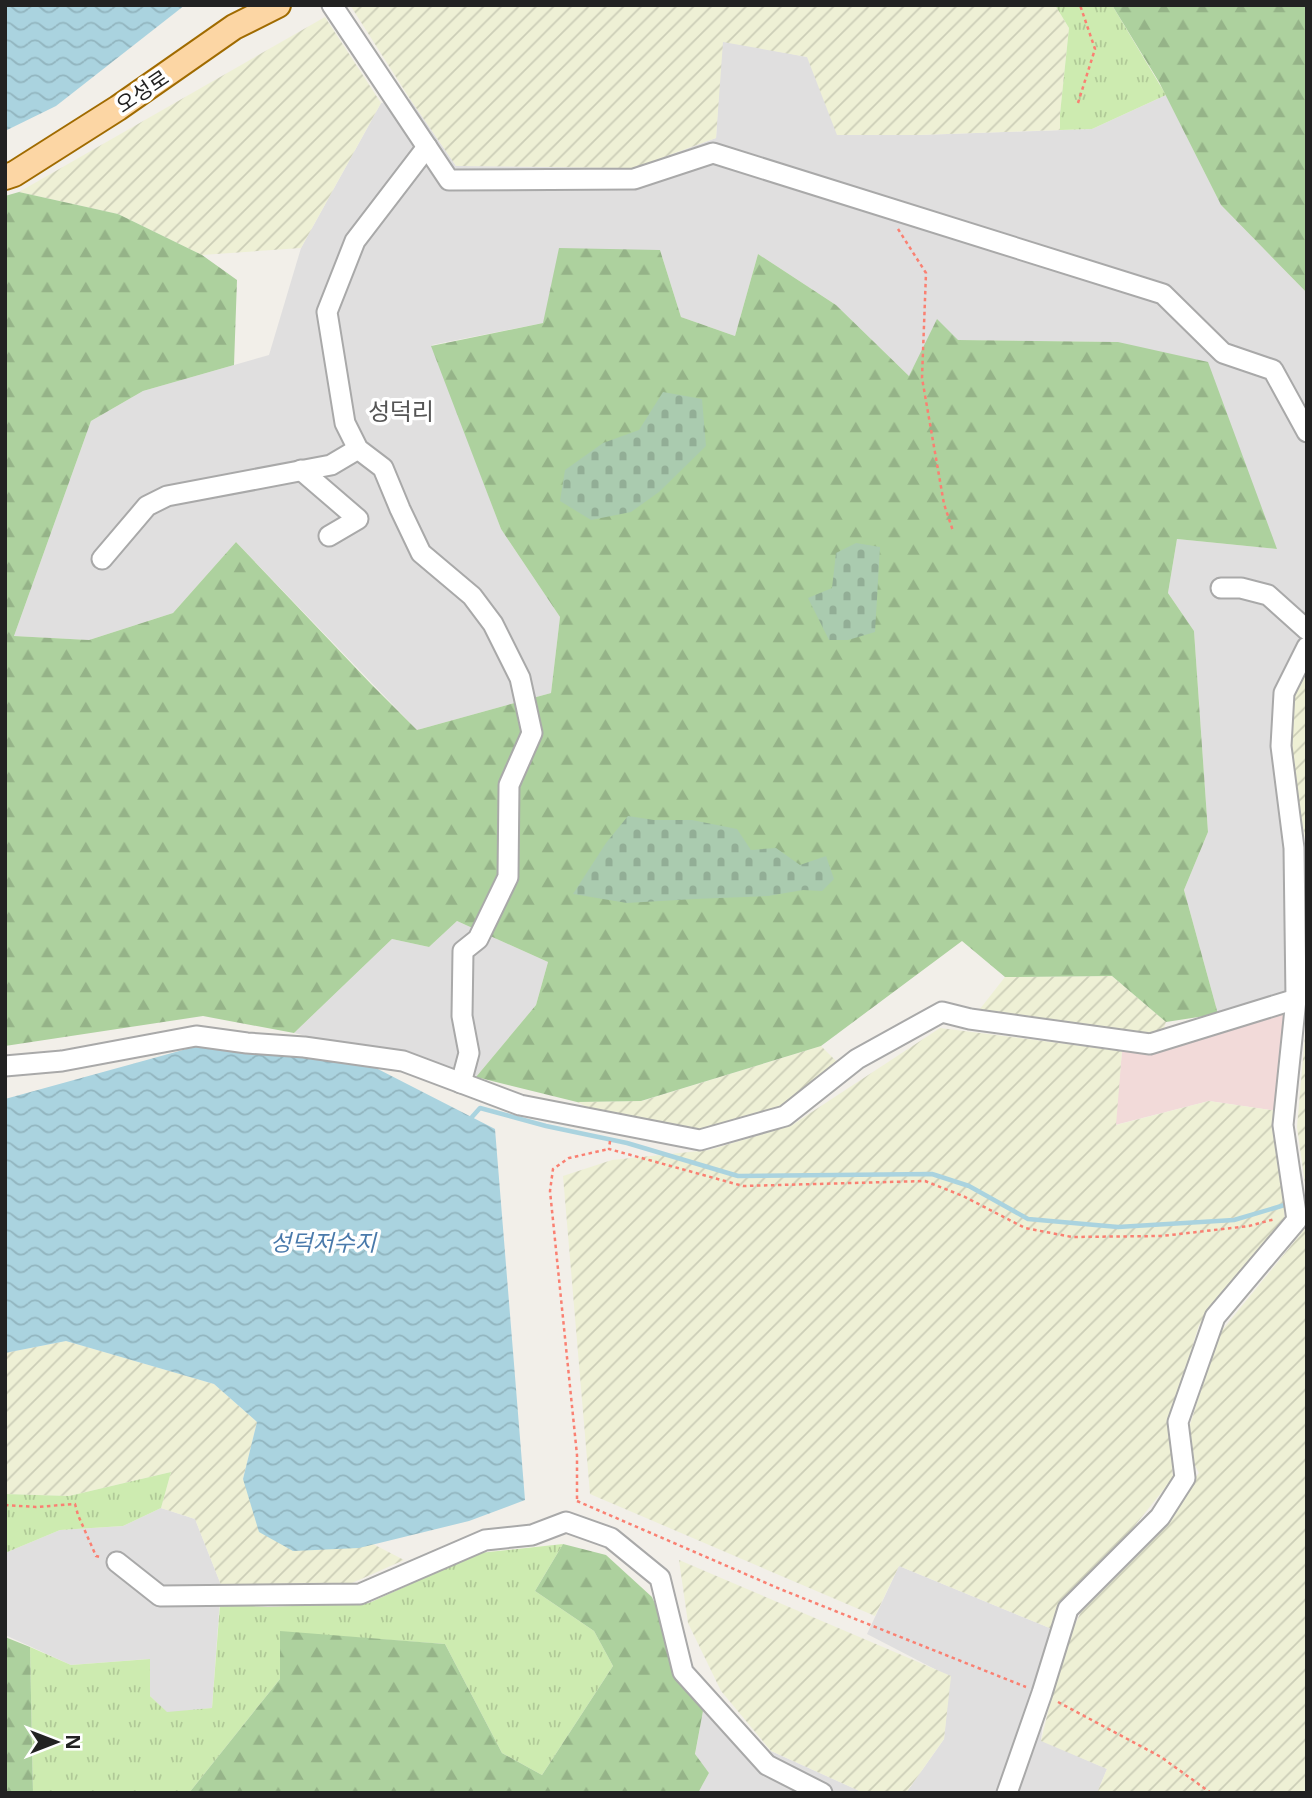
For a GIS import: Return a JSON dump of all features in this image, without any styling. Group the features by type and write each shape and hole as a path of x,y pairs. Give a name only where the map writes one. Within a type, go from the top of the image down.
{"main road":[{"name":"오성로","path":"5,177 118,108 234,27 278,5"}],"street":[{"path":"332,5 449,180 634,178 713,153 1163,294 1223,353 1273,370 1307,432"},
{"path":"426,147 355,241 327,312 345,423 358,449 383,468 421,553 472,596 493,624 520,678 532,733 509,785 508,877 478,939 463,951 462,1016 469,1053 461,1083"},
{"path":"102,559 147,506 167,496 331,466 358,449"},
{"path":"301,470 358,519 329,536"},
{"path":"1221,588 1241,588 1268,595 1307,631"},
{"path":"1006,1793 1042,1693 1068,1609 1160,1517 1185,1478 1178,1422 1215,1317 1295,1208 1283,1125 1296,999 1294,848 1281,746 1284,693 1307,647"},
{"path":"5,1066 62,1061 196,1036 403,1061 520,1105 699,1140 785,1116 857,1059 942,1012 970,1020 1150,1044 1296,999"},
{"path":"117,1562 160,1596 360,1594 485,1539 532,1535 566,1522 611,1538 660,1578 683,1672 767,1765 822,1793"}],"path":[{"path":"1078,103 1095,49 1080,5"},
{"path":"882,206 926,273 922,378 944,503 953,531"},
{"path":"1211,1793 1161,1757 1042,1693 780,1588 577,1501 577,1455 550,1191 552,1169 569,1158 609,1147 743,1186 925,1181 963,1196 1025,1228 1072,1237 1162,1236 1249,1226 1287,1216 1295,1208"},
{"path":"5,1505 36,1507 75,1504 96,1556 117,1562"}],"shaded area":[{"path":"722,41 808,57 919,135 1092,129 1166,95 1221,205 1307,293 1307,675 1277,682 1274,763 1288,841 1287,996 1218,1014 1184,890 1208,832 1194,631 1168,593 1177,539 1277,549 1118,342 958,340 909,376 836,305 758,254 735,336 681,317 660,250 543,323 432,345 501,529 560,617 551,693 417,730 236,542 173,613 89,640 14,636 91,421 143,391 269,355 301,248 381,103 410,99 456,166 634,168 716,138"},
{"path":"457,921 548,962 536,1005 476,1077 294,1033 392,939 429,947"},
{"path":"1290,1006 1277,1111 1209,1101 1115,1125 1122,1051"},
{"path":"161,1508 195,1519 221,1585 212,1708 167,1713 150,1696 149,1659 71,1665 5,1635 5,1553 60,1530 123,1526"},
{"path":"899,1566 1052,1629 1041,1740 1107,1769 1097,1793 906,1793 944,1739 950,1677 867,1634"},
{"path":"703,1711 771,1751 864,1793 698,1793 709,1773 695,1755"}],"green space":[{"path":"350,5 1055,5 1069,28 1060,130 837,135 807,57 723,42 716,138 634,168 456,166"},
{"path":"1055,5 1112,5 1166,95 1092,129 1060,130 1069,28"},
{"path":"1112,5 1307,5 1307,293 1221,205 1159,82"},
{"path":"325,17 381,103 301,248 202,255 118,214 19,192"},
{"path":"19,192 118,214 202,255 237,280 234,365 143,391 91,421 14,636 89,640 173,613 236,542 417,730 551,693 560,617 501,529 431,346 543,323 559,248 660,250 681,317 735,336 758,254 836,305 909,376 937,319 958,340 1118,342 1208,362 1277,549 1177,539 1168,593 1194,631 1208,832 1184,890 1218,1014 1166,1022 1112,976 1005,977 962,941 821,1046 641,1101 577,1102 476,1077 536,1005 548,962 457,921 429,947 392,939 294,1033 203,1016 5,1046 5,196"},
{"path":"663,392 702,399 706,446 659,492 631,512 591,520 560,501 565,470 603,443 639,430"},
{"path":"856,543 880,547 875,632 848,640 829,640 808,598 832,588 836,553"},
{"path":"1307,675 1307,976 1305,838 1286,734 1299,677"},
{"path":"628,816 654,820 692,820 737,829 751,850 776,848 800,865 826,856 834,879 822,891 803,890 768,896 627,903 573,894 606,843"},
{"path":"1112,976 1166,1022 1163,1032 1135,1035 976,1014 1005,977"},
{"path":"1307,1013 1307,1198 1297,1127"},
{"path":"940,1028 1122,1051 1116,1125 1209,1101 1277,1111 1285,1224 1199,1325 1169,1422 1173,1478 1052,1629 899,1566 875,1616 590,1494 563,1176 612,1160 709,1150 792,1125"},
{"path":"821,1046 841,1066 782,1107 699,1134 609,1118 577,1102 642,1101"},
{"path":"1307,1226 1307,1793 1097,1793 1107,1769 1041,1741 1062,1653 1085,1603 1199,1473 1189,1455 1188,1431 1219,1334"},
{"path":"66,1341 214,1384 257,1422 243,1479 293,1551 373,1544 404,1560 352,1583 221,1585 195,1519 161,1508 171,1472 69,1496 5,1494 5,1353"},
{"path":"171,1472 161,1508 123,1526 60,1530 5,1553 5,1494 69,1496"},
{"path":"563,1544 535,1591 594,1631 613,1666 542,1775 502,1753 445,1644 280,1632 280,1679 189,1793 33,1793 30,1647 71,1665 150,1659 150,1696 167,1712 212,1708 220,1604 268,1607 369,1603 479,1553"},
{"path":"563,1544 606,1555 652,1597 703,1711 695,1754 709,1773 698,1793 189,1793 280,1679 280,1631 445,1644 502,1753 542,1775 613,1666 594,1631 535,1591"},
{"path":"679,1560 951,1676 944,1739 906,1793 864,1793 771,1751 721,1691 688,1623"},
{"path":"5,1637 30,1647 33,1793 5,1793"}],"water":[{"path":"5,5 185,5 56,106 5,131"},
{"name":"성덕저수지","path":"201,1045 370,1065 495,1129 525,1500 469,1521 359,1548 293,1551 259,1532 243,1479 257,1422 214,1384 66,1341 5,1353 5,1099"}],"waterway":[{"path":"472,1117 480,1108 546,1126 627,1143 738,1176 932,1174 969,1186 1028,1219 1118,1227 1234,1220 1288,1204"}],"district":[{"name":"성덕리","path":"401,410"}]}
